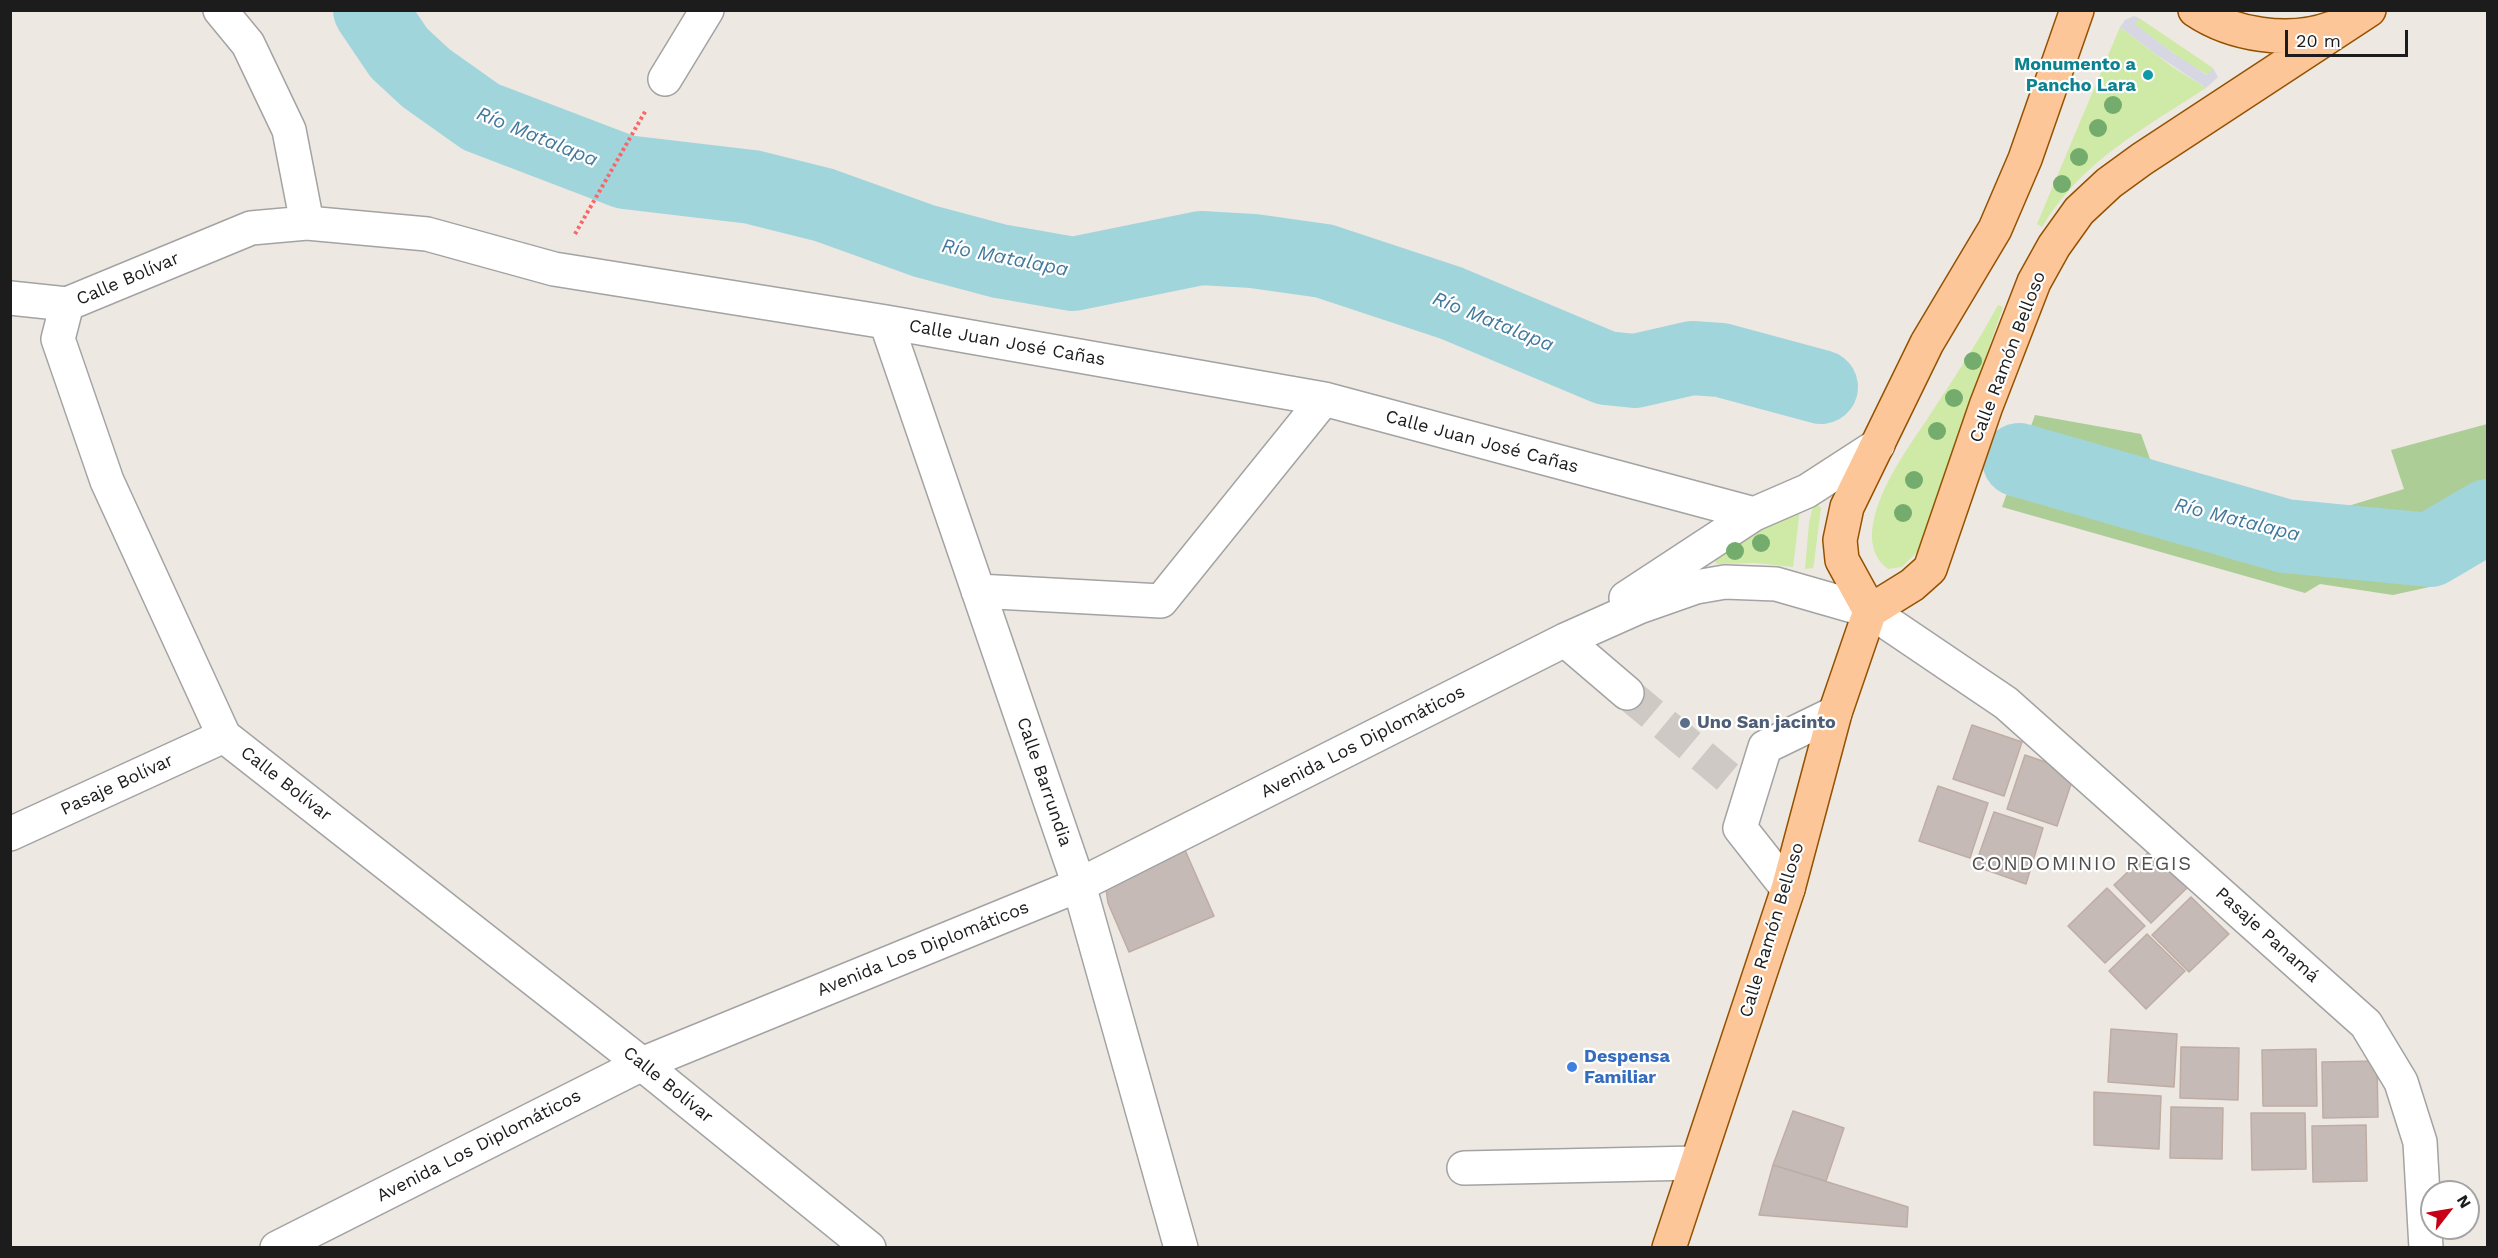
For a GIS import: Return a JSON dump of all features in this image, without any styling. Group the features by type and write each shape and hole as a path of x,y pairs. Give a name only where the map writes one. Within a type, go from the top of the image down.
{"main road":[{"path":"1870,611 1842,560 1840,540 1847,507 1878,446 1897,400 1927,343 1995,229 2025,159 2077,10"},
{"path":"2195,10 2230,27 2262,34 2294,35 2325,30 2362,15"},
{"name":"Calle Ramón Belloso","path":"1668,1248 1788,889 1835,713 1870,611 1912,585 1930,569 1986,406 2034,282 2054,246 2079,211 2109,183 2362,15"}],"street":[{"path":"220,10 248,44 289,130 307,223"},
{"path":"665,79 707,10"},
{"name":"Calle Juan José Cañas","path":"251,228 307,223 427,234 554,270 886,322 1324,399 1754,514"},
{"name":"Calle Bolívar","path":"251,228 67,304 58,339 107,480 224,736 642,1064 868,1248"},
{"path":"10,298 67,304"},
{"name":"Calle Barrundia","path":"886,322 1079,885 1181,1248"},
{"path":"978,591 1161,601 1324,399"},
{"name":"Avenida Los Diplomáticos","path":"1565,640 1754,514 1807,491 1878,446"},
{"name":"Avenida Los Diplomáticos","path":"277,1248 642,1064 1079,885 1565,640 1639,607 1696,587 1725,582 1776,584 1870,611"},
{"name":"Pasaje Panamá","path":"1870,611 2006,703 2366,1024 2401,1082 2420,1142 2426,1248"},
{"path":"1565,640 1627,693"},
{"path":"1788,889 1740,828 1741,788 1765,747 1835,713"},
{"name":"Pasaje Bolívar","path":"10,834 224,736"},
{"path":"1464,1168 1696,1163"}],"path":[{"path":"595,198 665,79"}],"green space":[{"path":"2139,18 2213,68 2208,75 2184,61 2134,24"},
{"path":"2120,27 2171,66 2206,88 2138,132 2095,165 2057,204 2042,227 2037,224"},
{"path":"1998,305 2003,307 1919,550 1902,567 1888,569 1879,560 1872,543 1873,524 1882,496 1903,455 1982,334"},
{"path":"2035,415 2141,434 2150,459 2181,476 2325,513 2404,489 2391,450 2487,424 2487,558 2443,584 2393,595 2320,584 2305,593 2002,507"},
{"path":"1814,502 1821,508 1814,563 1813,568 1805,569 1809,523"},
{"path":"1800,509 1793,567 1756,563 1717,564 1712,558 1715,554"}],"shaded area":[{"path":"2134,16 2139,18 2135,24 2173,53 2207,75 2213,68 2218,77 2206,88 2157,55 2120,27 2125,20"}],"building":[{"path":"1972,725 2022,742 2004,796 1953,779"},
{"path":"2025,755 2075,772 2057,826 2007,809"},
{"path":"1938,786 1988,803 1970,858 1919,841"},
{"path":"1994,812 2043,828 2026,884 1975,866"},
{"path":"2153,848 2190,885 2151,923 2114,885"},
{"path":"1185,850 1214,916 1129,952 1108,903 1105,883"},
{"path":"2107,888 2145,926 2105,963 2068,926"},
{"path":"2191,897 2229,934 2189,972 2152,935"},
{"path":"2147,934 2185,971 2146,1009 2109,971"},
{"path":"2111,1029 2177,1034 2174,1087 2108,1082"},
{"path":"2181,1047 2239,1048 2238,1100 2180,1098"},
{"path":"2316,1049 2317,1106 2263,1106 2262,1050"},
{"path":"2377,1061 2378,1117 2323,1118 2322,1062"},
{"path":"2094,1092 2161,1096 2159,1149 2094,1145"},
{"path":"2171,1107 2223,1108 2222,1159 2170,1158"},
{"path":"1793,1111 1844,1128 1826,1181 1773,1165"},
{"path":"2251,1113 2305,1113 2306,1169 2252,1170"},
{"path":"2366,1125 2367,1181 2313,1182 2312,1126"},
{"path":"1773,1165 1908,1207 1907,1227 1759,1215"}],"waterway":[{"name":"Río Matalapa","path":"370,10 399,53 426,78 481,117 625,172 752,187 824,205 924,241 999,261 1073,274 1201,248 1253,251 1324,261 1451,303 1606,368 1635,371 1692,358 1721,360 1821,387"},
{"name":"Río Matalapa","path":"2019,460 2285,536 2430,550 2488,516"}],"tunnel":[{"path":"1627,693 1731,780"}],"place":[{"name":"Monumento a Pancho Lara","path":"2148,75"},
{"name":"Uno San jacinto","path":"1685,723"},
{"name":"Despensa Familiar","path":"1572,1067"}],"district":[{"name":"CONDOMINIO REGIS","path":"2082,864"}]}
